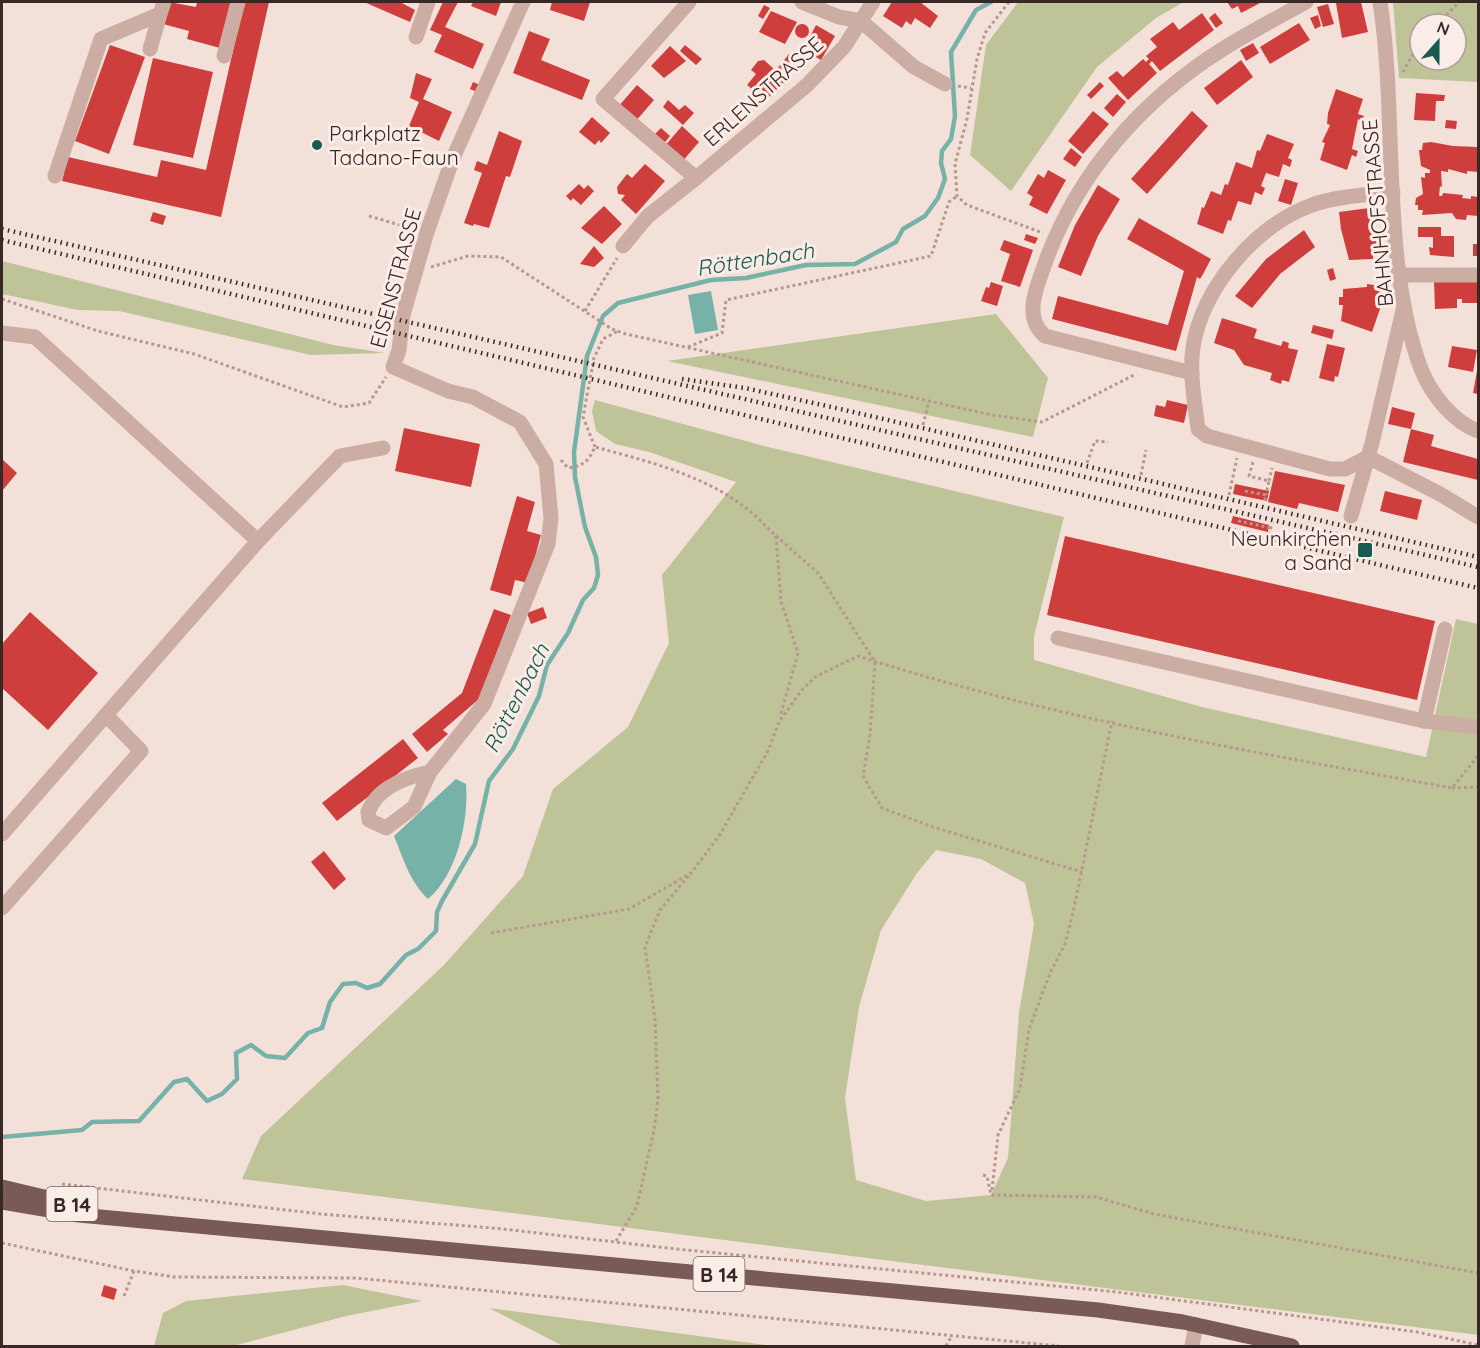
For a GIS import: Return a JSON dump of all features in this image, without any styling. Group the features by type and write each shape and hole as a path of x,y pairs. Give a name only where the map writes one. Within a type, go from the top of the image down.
{"main road":[{"name":"B 14","path":"2,1187 143,1221"},
{"name":"B 14","path":"2,1202 79,1215 1098,1310 1196,1325 1292,1347"}],"street":[{"path":"224,56 238,2"},
{"path":"416,37 428,2"},
{"name":"EISENSTRASSE","path":"393,367 399,350 403,315 415,272 453,158 523,2"},
{"path":"689,2 603,99 696,178"},
{"path":"802,2 839,17 861,21 914,67 945,84"},
{"name":"ERLENSTRASSE","path":"623,246 648,216 806,86 844,47 873,2"},
{"path":"1192,373 1152,365 1045,336 1038,330 1032,307 1054,237 1095,166 1157,98 1226,47 1305,2"},
{"name":"BAHNHOFSTRASSE","path":"1380,2 1386,39 1393,192 1404,303 1422,370 1437,397 1454,417 1479,431"},
{"path":"150,49 162,8"},
{"path":"55,176 101,39 162,8"},
{"path":"1368,458 1345,469 1330,469 1215,439 1198,429 1192,373 1193,348 1200,322 1219,284 1266,231 1285,218 1313,204 1393,192"},
{"path":"1401,274 1479,274"},
{"path":"1351,516 1368,458 1404,303"},
{"path":"2,333 35,337 258,541"},
{"path":"393,367 448,391 473,397 520,422 546,464 551,518 548,544 537,577 484,704 430,772"},
{"path":"2,834 258,541 340,456 383,448"},
{"path":"1368,458 1440,494 1479,517"},
{"path":"1424,721 1445,629"},
{"path":"1058,638 1424,721 1479,727"},
{"path":"2,908 141,751 106,715"},
{"path":"1192,1347 1196,1325"}],"path":[{"path":"1009,2 985,33 971,88 968,119 956,164 957,196 966,205 1054,237"},
{"path":"1401,75 1408,63"},
{"path":"962,86 971,88"},
{"path":"688,348 722,333 726,300 931,256 949,202 957,196"},
{"path":"369,216 412,228"},
{"path":"588,312 623,246"},
{"path":"415,272 468,256 501,257 618,331 928,401 1042,422 1152,365"},
{"path":"2,299 98,331 194,354 343,407 369,403 393,367"},
{"path":"571,468 578,467 589,460 595,447 583,417 594,357 603,339 618,331"},
{"path":"923,425 928,401"},
{"path":"1087,463 1095,441 1108,442"},
{"path":"595,447 639,459 704,483 739,502 818,573 875,662 870,735 862,776 882,807 933,827 1082,872"},
{"path":"1141,475 1146,450"},
{"path":"1229,495 1238,453"},
{"path":"1254,460 1249,476 1269,481"},
{"path":"1264,503 1271,472"},
{"path":"1245,491 1266,495"},
{"path":"1238,521 1271,528"},
{"path":"1269,535 1272,523"},
{"path":"616,1241 638,1206 658,1100 655,1019 645,947 660,910 691,873 724,826 768,751 779,722 798,653 781,601 776,536"},
{"path":"779,722 801,691 815,677 858,657 990,695 1112,722 1257,752 1452,788 1479,787"},
{"path":"991,1195 998,1135 1020,1088 1029,1029 1050,973 1065,944 1112,722"},
{"path":"1452,788 1479,756"},
{"path":"491,933 629,909 691,873"},
{"path":"983,1175 987,1176 991,1195"},
{"path":"53,1182 206,1202 1117,1292 1417,1332 1479,1345"},
{"path":"991,1195 1096,1197 1154,1214 1479,1273"},
{"path":"2,1243 134,1271 223,1279 356,1278 1059,1347"},
{"path":"124,1296 134,1271"},
{"path":"946,1347 951,1337"}],"green space":[{"path":"1018,2 1184,2 1156,18 1097,67 1011,191 970,155 986,45"},
{"path":"1393,2 1478,2 1478,82 1399,78"},
{"path":"2,261 333,345 385,353 311,355 119,311 78,310 2,294"},
{"path":"996,314 1048,378 1033,437 667,361"},
{"path":"595,400 764,446 1064,517 1034,636 1034,660 1202,707 1426,757 1456,619 1478,624 1478,1335 242,1179 261,1136 444,965 523,876 553,789 628,727 669,643 662,575 736,482 649,452 615,444 596,431 592,411","holes":["936,850 981,859 1025,883 1034,924 1019,1013 1008,1158 991,1195 926,1201 856,1180 845,1098 859,1007 881,930 917,873"]},
{"path":"343,1285 422,1301 346,1316 233,1346 154,1346 163,1313 186,1301"},
{"path":"489,1308 774,1346 563,1346"}],"water":[{"path":"711,291 718,330 695,334 688,295"},
{"path":"456,779 466,784 463,830 454,862 447,876 428,899 412,877 394,836"}],"building":[{"path":"169,2 196,7 197,2 233,2 220,48 187,39 189,31 163,24"},
{"path":"244,2 269,2 221,217 62,181 68,157 157,177 161,160 206,170"},
{"path":"364,2 400,2 415,10 410,22"},
{"path":"443,2 458,2 445,27 484,44 473,69 434,52 442,35 430,30"},
{"path":"473,2 501,2 496,16 471,6"},
{"path":"552,2 590,2 584,21 550,10"},
{"path":"892,2 920,2 938,16 930,28 915,18 911,25 906,21 902,28 883,16"},
{"path":"1227,2 1262,2 1241,13 1238,6 1232,9"},
{"path":"1361,2 1368,32 1342,38 1336,3"},
{"path":"1328,4 1334,24 1323,27 1317,7"},
{"path":"764,5 770,8 763,19 758,16"},
{"path":"771,11 797,22 785,44 759,32"},
{"path":"1202,13 1214,30 1160,71 1152,61 1149,64 1157,73 1128,100 1108,78 1117,71 1123,77 1143,59 1146,62 1149,59 1146,56 1157,47 1150,39 1173,22 1179,30"},
{"path":"1215,13 1223,23 1216,28 1209,18"},
{"path":"1318,15 1321,26 1315,29 1310,18"},
{"path":"1299,23 1310,40 1270,64 1260,47"},
{"path":"799,24 805,24 809,31 805,38 799,38 795,34 795,28"},
{"path":"816,25 835,36 821,60 803,50"},
{"path":"529,31 550,39 541,60 590,80 582,100 513,73"},
{"path":"1253,43 1259,53 1246,61 1240,50"},
{"path":"110,45 145,57 109,154 75,141"},
{"path":"685,45 702,59 696,65 680,51"},
{"path":"670,46 686,61 664,78 651,66"},
{"path":"789,54 799,62 786,78 777,69"},
{"path":"153,58 213,72 193,158 133,145"},
{"path":"764,60 786,80 766,100 747,85 756,74 751,70 758,61"},
{"path":"1241,60 1253,77 1217,105 1204,88"},
{"path":"416,73 432,79 423,99 452,112 439,141 409,126 419,102 410,98"},
{"path":"473,82 480,85 477,92 470,89"},
{"path":"1100,82 1104,86 1091,99 1087,95"},
{"path":"637,85 654,100 635,122 618,107"},
{"path":"1336,89 1363,99 1358,114 1364,116 1362,121 1358,119 1352,149 1358,151 1356,157 1352,155 1347,170 1320,160 1325,143 1322,142 1330,125 1327,124 1328,113"},
{"path":"753,93 763,101 758,106 749,98"},
{"path":"1416,93 1445,95 1444,101 1436,101 1435,121 1414,120"},
{"path":"1117,94 1126,102 1113,117 1104,108"},
{"path":"668,100 679,110 685,105 694,113 683,125 663,107"},
{"path":"1093,111 1109,124 1083,154 1068,141"},
{"path":"1192,111 1208,126 1147,194 1131,179"},
{"path":"592,117 610,133 601,143 599,140 595,145 579,132"},
{"path":"1446,120 1457,121 1456,129 1445,128"},
{"path":"682,126 699,142 681,163 664,147"},
{"path":"661,128 670,136 662,146 652,137"},
{"path":"499,131 522,141 510,177 506,176 489,228 474,224 473,226 464,223 482,173 474,170 477,161 487,165"},
{"path":"1267,134 1294,144 1288,158 1292,160 1290,167 1283,164 1279,177 1266,173 1261,186 1265,188 1262,195 1255,192 1251,205 1238,201 1231,221 1228,220 1223,234 1197,224 1202,207 1204,208 1211,191 1221,195 1225,184 1228,185 1236,162 1252,168 1257,150 1260,151"},
{"path":"1423,143 1478,147 1478,172 1467,171 1467,174 1448,169 1448,172 1441,171 1442,187 1440,186 1439,196 1443,193 1463,195 1462,198 1478,197 1478,216 1467,215 1466,220 1456,219 1452,213 1422,215 1423,210 1418,210 1418,205 1415,205 1416,198 1423,194 1421,177 1425,178 1425,173 1430,173 1430,170 1421,166 1419,150 1422,150"},
{"path":"1071,148 1082,157 1075,167 1063,159"},
{"path":"645,164 665,181 636,214 621,200 625,195 618,194 617,187 627,174 632,178"},
{"path":"1048,170 1066,180 1047,214 1029,205 1033,197 1027,193 1038,174 1044,178"},
{"path":"1285,179 1298,183 1291,205 1278,201"},
{"path":"579,184 584,189 588,185 594,191 581,205 573,198 571,201 566,196"},
{"path":"1098,185 1120,199 1098,236 1081,276 1058,267 1075,225"},
{"path":"604,206 622,224 602,244 581,228"},
{"path":"1369,208 1372,231 1376,230 1377,255 1373,256 1373,259 1349,260 1339,212"},
{"path":"153,212 166,216 163,225 150,221"},
{"path":"1139,218 1211,259 1200,279 1197,277 1176,351 1052,319 1058,296 1168,325 1184,271 1127,239"},
{"path":"1418,227 1441,227 1441,236 1454,236 1454,257 1430,255 1429,247 1433,248 1433,237 1418,237"},
{"path":"1304,230 1315,247 1280,274 1252,308 1235,296 1266,259"},
{"path":"1026,234 1038,238 1035,244 1024,240"},
{"path":"1004,240 1033,250 1020,287 1001,281 1010,254 1000,250"},
{"path":"1473,244 1478,244 1478,256 1473,256"},
{"path":"594,246 604,258 594,267 580,264"},
{"path":"1333,268 1336,279 1330,281 1327,270"},
{"path":"1478,280 1478,303 1462,303 1462,299 1457,299 1457,308 1435,309 1434,281"},
{"path":"991,282 1003,286 997,306 981,301 986,287 989,288"},
{"path":"1367,284 1381,286 1380,309 1372,332 1341,321 1343,305 1339,305 1339,297 1343,297 1343,289 1367,287"},
{"path":"1222,318 1257,329 1254,338 1281,346 1283,341 1289,343 1288,348 1298,350 1289,382 1282,380 1281,384 1270,380 1272,373 1244,365 1234,350 1214,343"},
{"path":"1313,325 1334,330 1332,339 1311,333"},
{"path":"1327,344 1345,348 1338,377 1335,376 1334,382 1319,378"},
{"path":"1452,346 1477,350 1473,372 1448,367"},
{"path":"1478,371 1478,394 1473,393"},
{"path":"1167,400 1188,405 1184,423 1154,416 1156,405 1165,407"},
{"path":"1392,407 1415,413 1411,429 1388,424"},
{"path":"404,428 480,444 471,487 395,471"},
{"path":"1411,429 1434,435 1431,446 1478,459 1478,480 1403,462"},
{"path":"2,459 17,473 2,491"},
{"path":"1275,471 1345,485 1338,512 1299,503 1297,509 1268,502"},
{"path":"1235,484 1269,491 1267,501 1233,494"},
{"path":"1385,491 1422,500 1417,520 1380,511"},
{"path":"517,496 535,502 527,531 541,535 528,583 515,580 511,596 490,590"},
{"path":"1233,516 1269,525 1268,532 1231,523"},
{"path":"1065,536 1435,621 1417,700 1047,615"},
{"path":"543,607 547,618 531,624 527,613"},
{"path":"494,609 511,615 479,699 443,730 448,734 427,752 412,734 462,693"},
{"path":"30,612 98,673 48,730 2,688 2,644"},
{"path":"403,739 418,758 337,821 322,803"},
{"path":"324,851 346,879 334,890 311,862"},
{"path":"104,1285 117,1289 114,1300 101,1296"}],"waterway":[{"name":"Röttenbach","path":"2,1137 82,1130 92,1122 139,1121 174,1082 187,1079 207,1101 222,1094 237,1079 236,1053 251,1045 266,1056 285,1058 308,1033 322,1028 330,1002 343,984 356,983 367,988 380,984 406,955 418,949 436,931 437,912 475,844 489,781 513,749 539,696 547,665 568,633 583,600 594,588 598,575 596,557 585,527 575,477 574,452 587,356 603,316 618,303 711,280 746,278 806,265 855,264 896,242 903,229 925,216 938,198 945,179 941,163 942,151 951,139 955,116 951,52 976,10 991,2"}],"railway":[{"path":"2,229 1478,567"},
{"path":"2,240 1478,588"},
{"path":"682,379 745,388 836,408 1478,557"}],"place":[{"name":"Parkplatz Tadano-Faun","path":"317,145"},
{"name":"Neunkirchen a Sand","path":"1365,550"}]}
